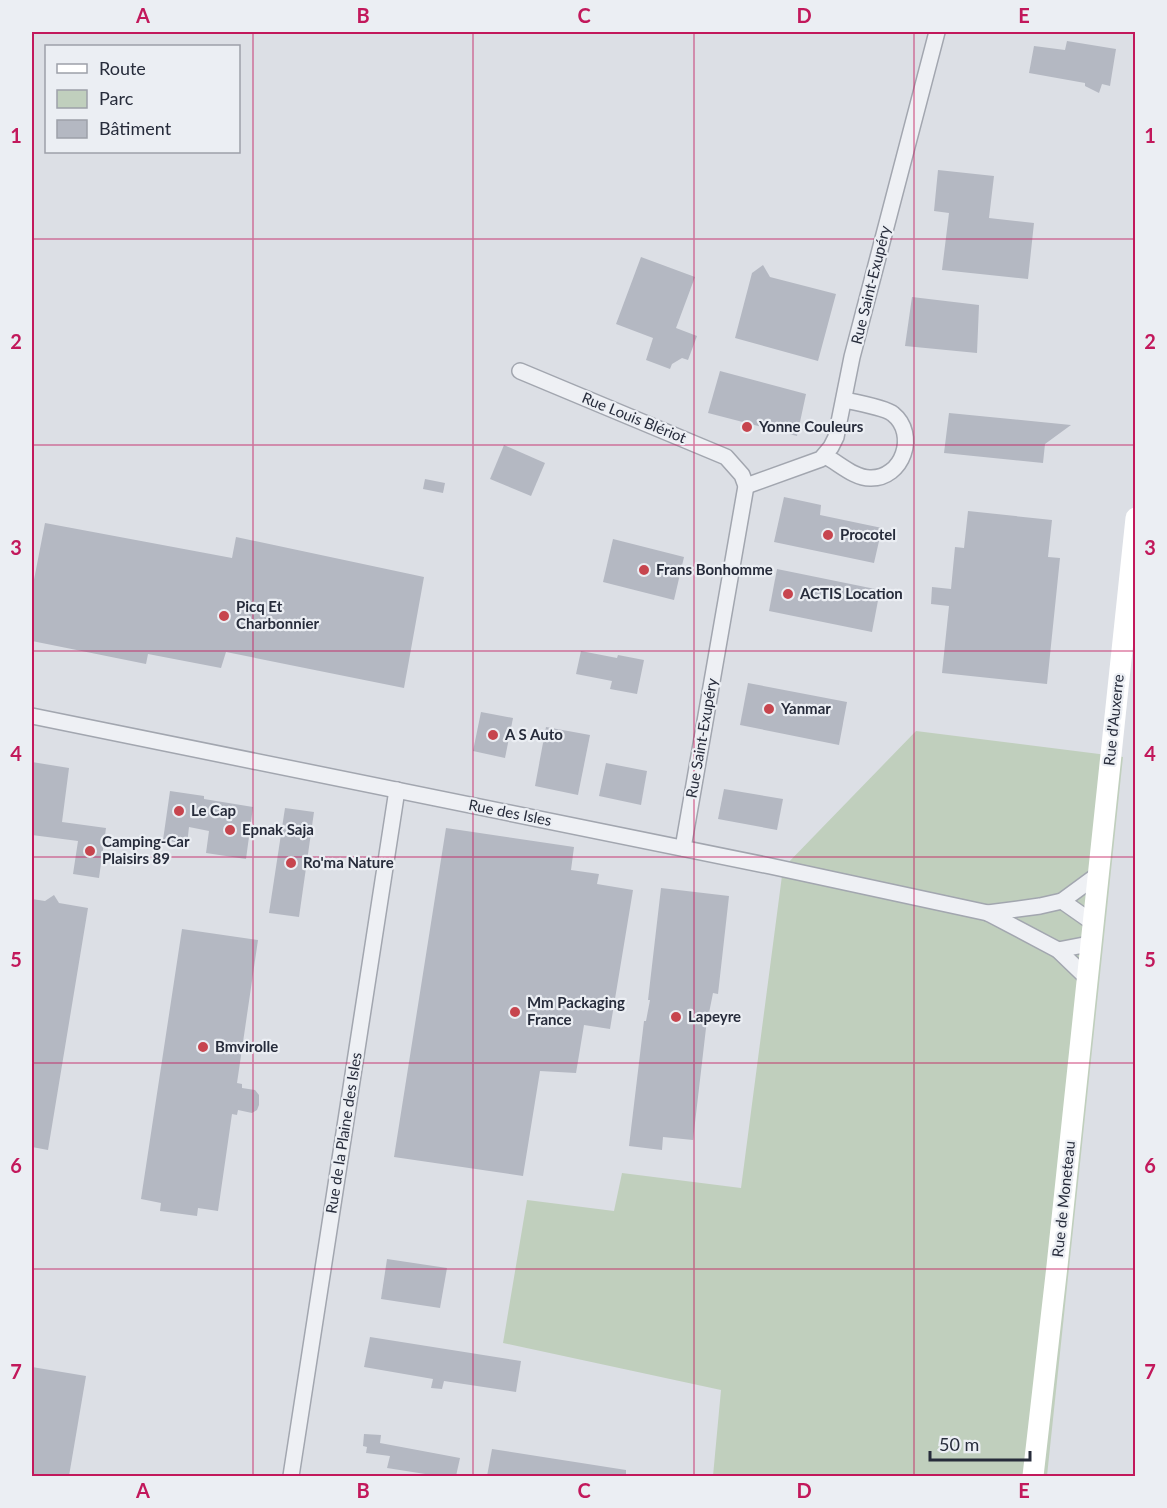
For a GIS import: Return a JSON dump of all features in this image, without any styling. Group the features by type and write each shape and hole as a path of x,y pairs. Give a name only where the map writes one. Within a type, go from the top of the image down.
{"main road":[{"name":"Rue d'Auxerre","path":"1092,922 1136,518"},
{"name":"Rue de Moneteau","path":"1033,1476 1092,922"}],"street":[{"name":"Rue Saint-Exupéry","path":"831,459 852,357 937,32"},
{"name":"Rue Louis Blériot","path":"520,371 712,450 726,457 744,480"},
{"path":"744,480 831,459 857,476 880,477 890,472 904,455 906,440 902,427 892,413 844,400"},
{"name":"Rue Saint-Exupéry","path":"683,848 744,480"},
{"name":"Rue des Isles","path":"32,716 988,912 1058,950 1086,977"},
{"name":"Rue de la Plaine des Isles","path":"291,1476 397,790"},
{"name":"Rue des Isles","path":"988,912 1062,901 1096,876"},
{"path":"1062,901 1092,922"},
{"path":"1058,950 1089,944"}],"green space":[{"path":"916,731 1123,757 1047,1476 713,1476 721,1390 503,1343 527,1200 614,1211 622,1173 741,1188 783,868"}],"building":[{"path":"1067,41 1116,49 1110,86 1102,84 1099,93 1085,86 1085,83 1029,73 1034,46 1065,50"},
{"path":"938,170 994,176 989,218 1034,223 1028,279 942,270 949,213 934,211"},
{"path":"641,257 695,277 676,328 697,336 688,360 682,358 672,364 670,369 646,360 653,338 616,324"},
{"path":"763,265 770,277 836,294 818,361 735,338 752,273"},
{"path":"912,297 979,305 977,353 905,346"},
{"path":"720,371 806,394 797,436 708,413"},
{"path":"949,413 1071,425 1045,444 1043,463 944,453"},
{"path":"504,445 545,463 531,496 490,479"},
{"path":"425,479 445,483 443,493 423,489"},
{"name":"Procotel","path":"784,497 821,505 820,515 882,528 874,563 774,542"},
{"path":"968,511 1052,520 1048,557 1060,558 1047,684 942,673 949,606 931,604 932,587 951,589 955,547 964,548"},
{"name":"Picq Et Charbonnier","path":"45,523 232,558 236,537 424,577 404,688 226,652 221,668 148,654 146,664 32,641 32,590"},
{"name":"Frans Bonhomme","path":"613,539 684,557 674,600 603,582"},
{"path":"777,569 880,590 872,632 769,611"},
{"path":"581,651 617,658 618,655 644,660 637,694 610,689 612,681 576,674"},
{"path":"748,683 847,702 839,745 740,725"},
{"name":"A S Auto","path":"481,712 513,718 505,758 473,751"},
{"path":"546,727 590,735 578,795 535,786"},
{"path":"32,762 69,768 62,822 106,828 99,878 73,874 78,841 32,835"},
{"path":"606,763 647,771 641,805 599,796"},
{"path":"724,789 783,799 777,830 718,819"},
{"path":"170,791 253,807 246,859 206,853 209,831 189,827 187,844 163,840"},
{"name":"Ro'ma Nature","path":"285,808 314,812 299,917 269,913"},
{"name":"Mm Packaging France","path":"446,828 574,847 571,870 599,874 597,884 633,890 610,1029 584,1025 576,1073 540,1071 523,1176 394,1157"},
{"name":"Lapeyre","path":"661,888 729,896 718,994 713,993 706,1028 693,1140 663,1137 662,1150 629,1146 644,1021 646,1021 650,1000 648,1000"},
{"path":"54,895 59,903 88,908 48,1150 32,1147 32,899 45,901"},
{"name":"Bmvirolle","path":"182,929 258,940 237,1083 242,1084 242,1088 255,1090 259,1095 259,1105 252,1113 238,1110 237,1115 232,1114 218,1211 198,1208 197,1216 160,1211 161,1203 141,1199"},
{"path":"387,1259 447,1268 440,1308 381,1299"},
{"path":"370,1337 521,1361 516,1392 444,1381 442,1389 431,1388 433,1379 364,1367"},
{"path":"32,1367 86,1376 69,1476 32,1476"},
{"path":"364,1434 381,1435 380,1443 460,1458 456,1476 438,1476 387,1468 390,1456 366,1453 367,1447 363,1446"},
{"path":"492,1449 626,1470 626,1476 487,1476"}],"place":[{"name":"Yonne Couleurs","path":"747,427"},
{"name":"Procotel","path":"828,535"},
{"name":"Frans Bonhomme","path":"644,570"},
{"name":"ACTIS Location","path":"788,594"},
{"name":"Picq Et Charbonnier","path":"224,616"},
{"name":"Yanmar","path":"769,709"},
{"name":"A S Auto","path":"493,735"},
{"name":"Le Cap","path":"179,811"},
{"name":"Epnak Saja","path":"230,830"},
{"name":"Camping-Car Plaisirs 89","path":"90,851"},
{"name":"Ro'ma Nature","path":"291,863"},
{"name":"Mm Packaging France","path":"515,1012"},
{"name":"Lapeyre","path":"676,1017"},
{"name":"Bmvirolle","path":"203,1047"}]}
